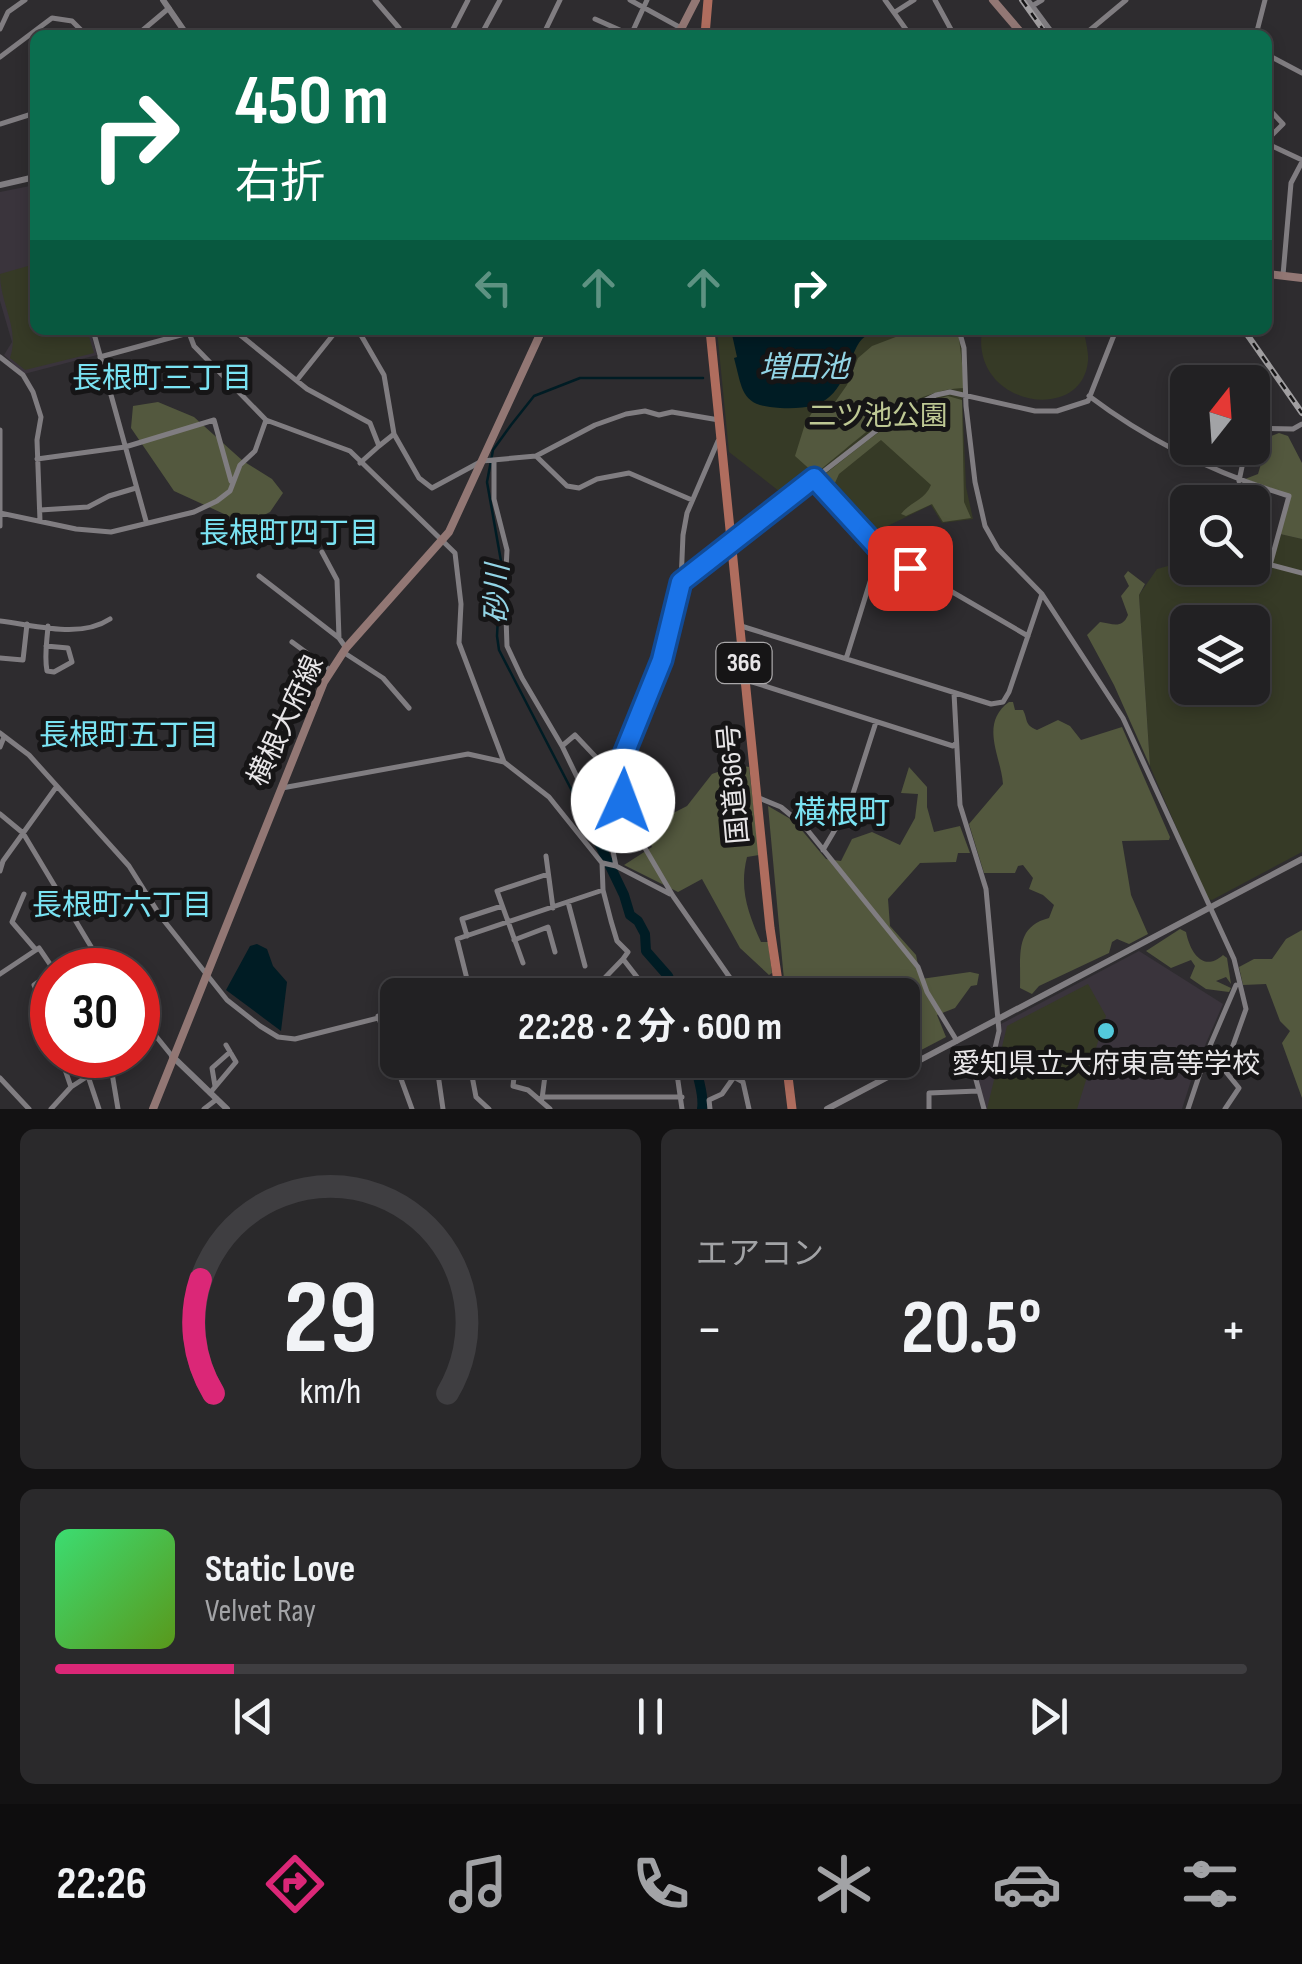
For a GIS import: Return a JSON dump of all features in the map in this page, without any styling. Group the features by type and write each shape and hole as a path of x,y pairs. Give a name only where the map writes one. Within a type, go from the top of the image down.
{"highway":[{"path":"705,30 708,0"},
{"name":"国道366号","path":"710,335 777,978"},
{"path":"788,1078 792,1109"}],"main road":[{"path":"681,30 696,0"},
{"path":"993,0 1018,30"},
{"path":"1272,275 1302,278"},
{"name":"横根大府線","path":"153,1109 330,670 444,540 540,335"}],"street":[{"path":"0,28 8,12 24,0"},
{"path":"163,0 183,30"},
{"path":"375,0 396,22 397,30"},
{"path":"453,30 468,0"},
{"path":"484,30 500,0"},
{"path":"548,30 560,0"},
{"path":"630,0 646,3 679,30"},
{"path":"885,0 907,30"},
{"path":"894,12 914,0"},
{"path":"936,0 951,30"},
{"path":"1042,0 1030,3 1050,30"},
{"path":"1090,30 1126,0"},
{"path":"1257,30 1266,0"},
{"path":"633,30 646,3"},
{"path":"142,30 169,8"},
{"path":"36,30 52,18 72,21 81,30"},
{"path":"595,18 620,30"},
{"path":"0,57 30,34"},
{"path":"1272,57 1302,73"},
{"path":"1272,112 1284,124 1272,138"},
{"path":"0,124 30,115"},
{"path":"1272,144 1302,161 1291,183 1283,276"},
{"path":"0,184 30,178"},
{"path":"94,335 146,521"},
{"path":"100,356 177,335"},
{"path":"189,335 194,346 266,420 350,450 444,540 457,562 459,643 504,762"},
{"path":"240,335 297,380 370,423 379,446"},
{"path":"297,380 333,335"},
{"path":"361,335 384,375 394,434 419,478 432,488 482,461 536,456 595,425 626,414 672,412 719,420"},
{"path":"960,335 975,482 985,526 998,549 1042,594 1122,718 1234,959 1246,1009 1226,1066 1226,1072 1239,1088 1225,1109"},
{"path":"681,582 899,412 936,395 950,392 1020,409 1058,412 1088,401 1114,335"},
{"path":"0,357 23,375 42,417 38,459 40,520"},
{"path":"1089,396 1156,441 1253,485"},
{"path":"38,459 125,447 214,420 232,481"},
{"path":"0,513 110,532 194,512 230,490 240,465 255,451 266,420"},
{"path":"1270,430 1300,425"},
{"path":"0,430 0,526"},
{"path":"360,463 394,434"},
{"path":"721,440 692,500 683,535 681,582 662,660 628,743 622,770 623,801 628,816 672,896 730,978"},
{"path":"536,456 566,486 579,488 596,479 630,473 692,500"},
{"path":"494,461 494,499 507,550 507,646 562,746 613,851 614,866"},
{"path":"1240,481 1243,465"},
{"path":"814,478 880,550 1028,636"},
{"path":"40,510 88,507 136,488"},
{"path":"1270,490 1288,496 1270,565 1302,573"},
{"path":"846,659 880,550"},
{"path":"322,552 337,580 339,638 344,650 383,678 410,708"},
{"path":"260,576 339,638"},
{"path":"740,626 992,704 1003,702 1042,594"},
{"path":"0,621 96,628 110,619"},
{"path":"0,658 23,660 27,624"},
{"path":"46,646 68,648 72,662 49,673 44,660 48,626"},
{"path":"292,642 330,670"},
{"path":"746,680 955,744"},
{"path":"954,694 962,819 986,889 997,1020 993,1057 975,1076 984,1109"},
{"path":"823,850 849,806 876,722"},
{"path":"0,747 1,735"},
{"path":"1,735 29,755 130,866 162,917 227,1000 260,1026 285,1039 378,1016 380,1022"},
{"path":"562,746 575,735 609,771 622,770"},
{"path":"280,789 468,754 504,762 548,796 602,864 603,890 617,940 628,952 605,978"},
{"path":"0,868 56,786"},
{"path":"759,798 795,818 823,850 918,967 926,992 957,1041"},
{"path":"0,814 23,833 90,948"},
{"path":"546,856 553,908"},
{"path":"827,1109 1302,859"},
{"path":"602,864 614,866 672,896"},
{"path":"523,962 497,892 548,874"},
{"path":"466,978 456,939 603,890"},
{"path":"24,894 12,922 34,948"},
{"path":"568,902 585,966"},
{"path":"467,936 462,919 502,906"},
{"path":"514,940 548,927 555,952"},
{"path":"0,974 30,954"},
{"path":"624,959 639,978"},
{"path":"1188,1109 1237,982"},
{"path":"160,1041 228,1109"},
{"path":"204,1109 236,1062 228,1049 212,1068 214,1093"},
{"path":"51,1109 88,1076 99,1109"},
{"path":"0,1078 30,1109"},
{"path":"69,1078 72,1087"},
{"path":"113,1078 118,1109"},
{"path":"400,1078 412,1109"},
{"path":"439,1078 443,1109"},
{"path":"473,1078 476,1096 489,1109"},
{"path":"514,1078 513,1086 528,1090 550,1109"},
{"path":"542,1100 545,1078"},
{"path":"679,1078 682,1109"},
{"path":"710,1109 709,1100 722,1094 734,1078 742,1082 749,1109"},
{"path":"929,1109 929,1093 978,1091"},
{"path":"542,1100 682,1097"}],"shaded area":[{"path":"30,186 30,335 91,335 97,355 24,374 4,355 12,342 0,301 0,192"},
{"name":"愛知県立大府東高等学校","path":"1139,951 1223,1004 1182,1109 986,1109 977,1081 980,1071 994,1058 1001,1024"}],"green space":[{"path":"30,265 30,335 89,335 94,353 25,370 10,358 13,336 0,274"},
{"name":"二ツ池公園","path":"717,335 963,335 968,389 962,393 966,487 973,519 942,523 931,505 875,532 815,475 784,495 729,452"},
{"path":"901,335 959,335 965,388 923,397 903,407 815,474 795,456 805,424 813,411 833,405 858,358 872,346"},
{"path":"982,335 1085,335 1088,361 1081,381 1067,394 1049,399 1028,398 1009,390 993,376 983,356"},
{"path":"948,396 962,400 964,502 971,518 943,522 932,504 906,516 901,514 931,485 881,440 839,474 834,485 830,484 824,475 868,441 914,410"},
{"path":"158,402 194,417 243,461 272,479 283,493 270,512 246,524 174,491 131,428 133,406"},
{"path":"1279,433 1288,436 1302,463 1302,539 1280,534 1290,495 1245,479 1258,474 1261,465 1270,465 1270,437"},
{"path":"1280,534 1302,539 1302,852 1212,900 1207,899 1150,766 1139,595 1157,569 1168,566 1170,585 1270,585 1270,568"},
{"path":"1128,571 1145,584 1139,595 1150,766 1087,635 1100,622 1117,624 1126,619 1121,596 1129,586 1124,576"},
{"path":"1013,702 1015,710 1023,710 1033,728 1037,730 1058,720 1070,726 1081,740 1122,727 1170,837 1122,841 1131,895 1148,934 1129,944 1117,939 1109,953 1039,986 1032,994 1020,988 1022,944 1030,928 1049,918 1054,905 1029,889 1033,878 1023,865 1015,873 984,873 969,824 1003,784 993,730 1000,711"},
{"path":"737,765 749,767 759,855 747,857 744,890 761,942 768,942 772,973 769,975 740,948 702,879 678,892 624,865 652,847 644,828 687,806 712,774"},
{"path":"909,767 927,787 927,807 934,832 960,826 970,853 958,853 956,862 920,863 888,899 890,926 916,955 921,979 979,974 977,985 971,986 955,1008 937,1015 946,1037 920,1051 920,978 784,978 768,806 794,821 826,859 841,861 852,839 872,832 900,845 915,818 918,794 901,793"},
{"path":"1180,929 1186,932 1198,958 1209,962 1223,955 1227,958 1231,984 1226,977 1216,981 1231,988 1229,992 1206,989 1190,978 1195,966 1191,960 1171,968 1146,951"},
{"path":"1302,930 1302,1098 1282,1043 1290,1031 1280,1021 1266,984 1243,985 1239,967 1254,959 1272,959 1286,939"},
{"path":"1088,984 1106,1016 1077,1109 987,1109 1007,1026"}],"water":[{"name":"増田池","path":"732,335 869,335 857,347 835,391 809,406 767,407 751,400 740,380 734,358 737,357"},
{"path":"257,944 267,949 273,966 287,982 281,1031 226,990 250,946"}],"waterway":[{"name":"砂川","path":"599,843 499,650 501,561 487,482 493,450 534,396 580,378 703,378"},
{"name":"砂川","path":"599,843 630,915 645,934 646,951 669,978"},
{"name":"砂川","path":"698,1078 702,1109"}],"railway":[{"path":"1022,0 1043,30"},
{"path":"1247,335 1302,413"}],"place":[{"name":"愛知県立大府東高等学校","path":"1106,1031"}],"district":[{"name":"長根町三丁目","path":"162,379"},
{"name":"長根町四丁目","path":"289,534"},
{"name":"長根町五丁目","path":"129,736"},
{"name":"横根町","path":"842,813"},
{"name":"長根町六丁目","path":"122,906"}],"route":[{"path":"623,801 624,754 662,660 681,582 814,478 880,550 910,568"}]}
